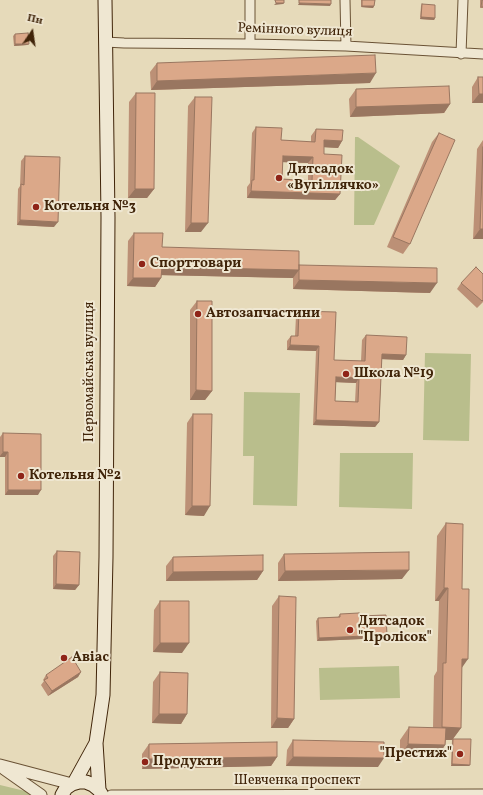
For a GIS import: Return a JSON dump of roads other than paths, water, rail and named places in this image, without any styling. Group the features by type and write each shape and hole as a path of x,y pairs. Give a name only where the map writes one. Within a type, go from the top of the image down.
{"main road":[{"name":"Первомайська вулиця","path":"104,793 96,743 103,695 105,621 108,225 105,0"},
{"name":"Первомайська вулиця","path":"62,795 66,788 73,783 96,743"},
{"path":"73,783 86,782 93,784 104,793"}],"street":[{"path":"250,0 250,44"},
{"path":"345,0 346,46"},
{"path":"462,54 463,0"},
{"name":"Ремінного вулиця","path":"105,42 346,46 462,54 483,54"},
{"path":"0,766 73,783"},
{"path":"0,766 41,795"},
{"name":"Шевченка проспект","path":"104,793 483,794"}],"place":[{"name":"Дитсадок «Вугіллячко»","path":"279,178"},
{"name":"Котельня №3","path":"36,207"},
{"name":"Спорттовари","path":"142,264"},
{"name":"Автозапчастини","path":"198,314"},
{"name":"Школа №19","path":"346,374"},
{"name":"Котельня №2","path":"21,476"},
{"name":"Дитсадок \"Пролісок\"","path":"350,630"},
{"name":"Авіас","path":"64,658"},
{"name":"\"Престиж\"","path":"460,754"},
{"name":"Продукти","path":"145,762"}]}
